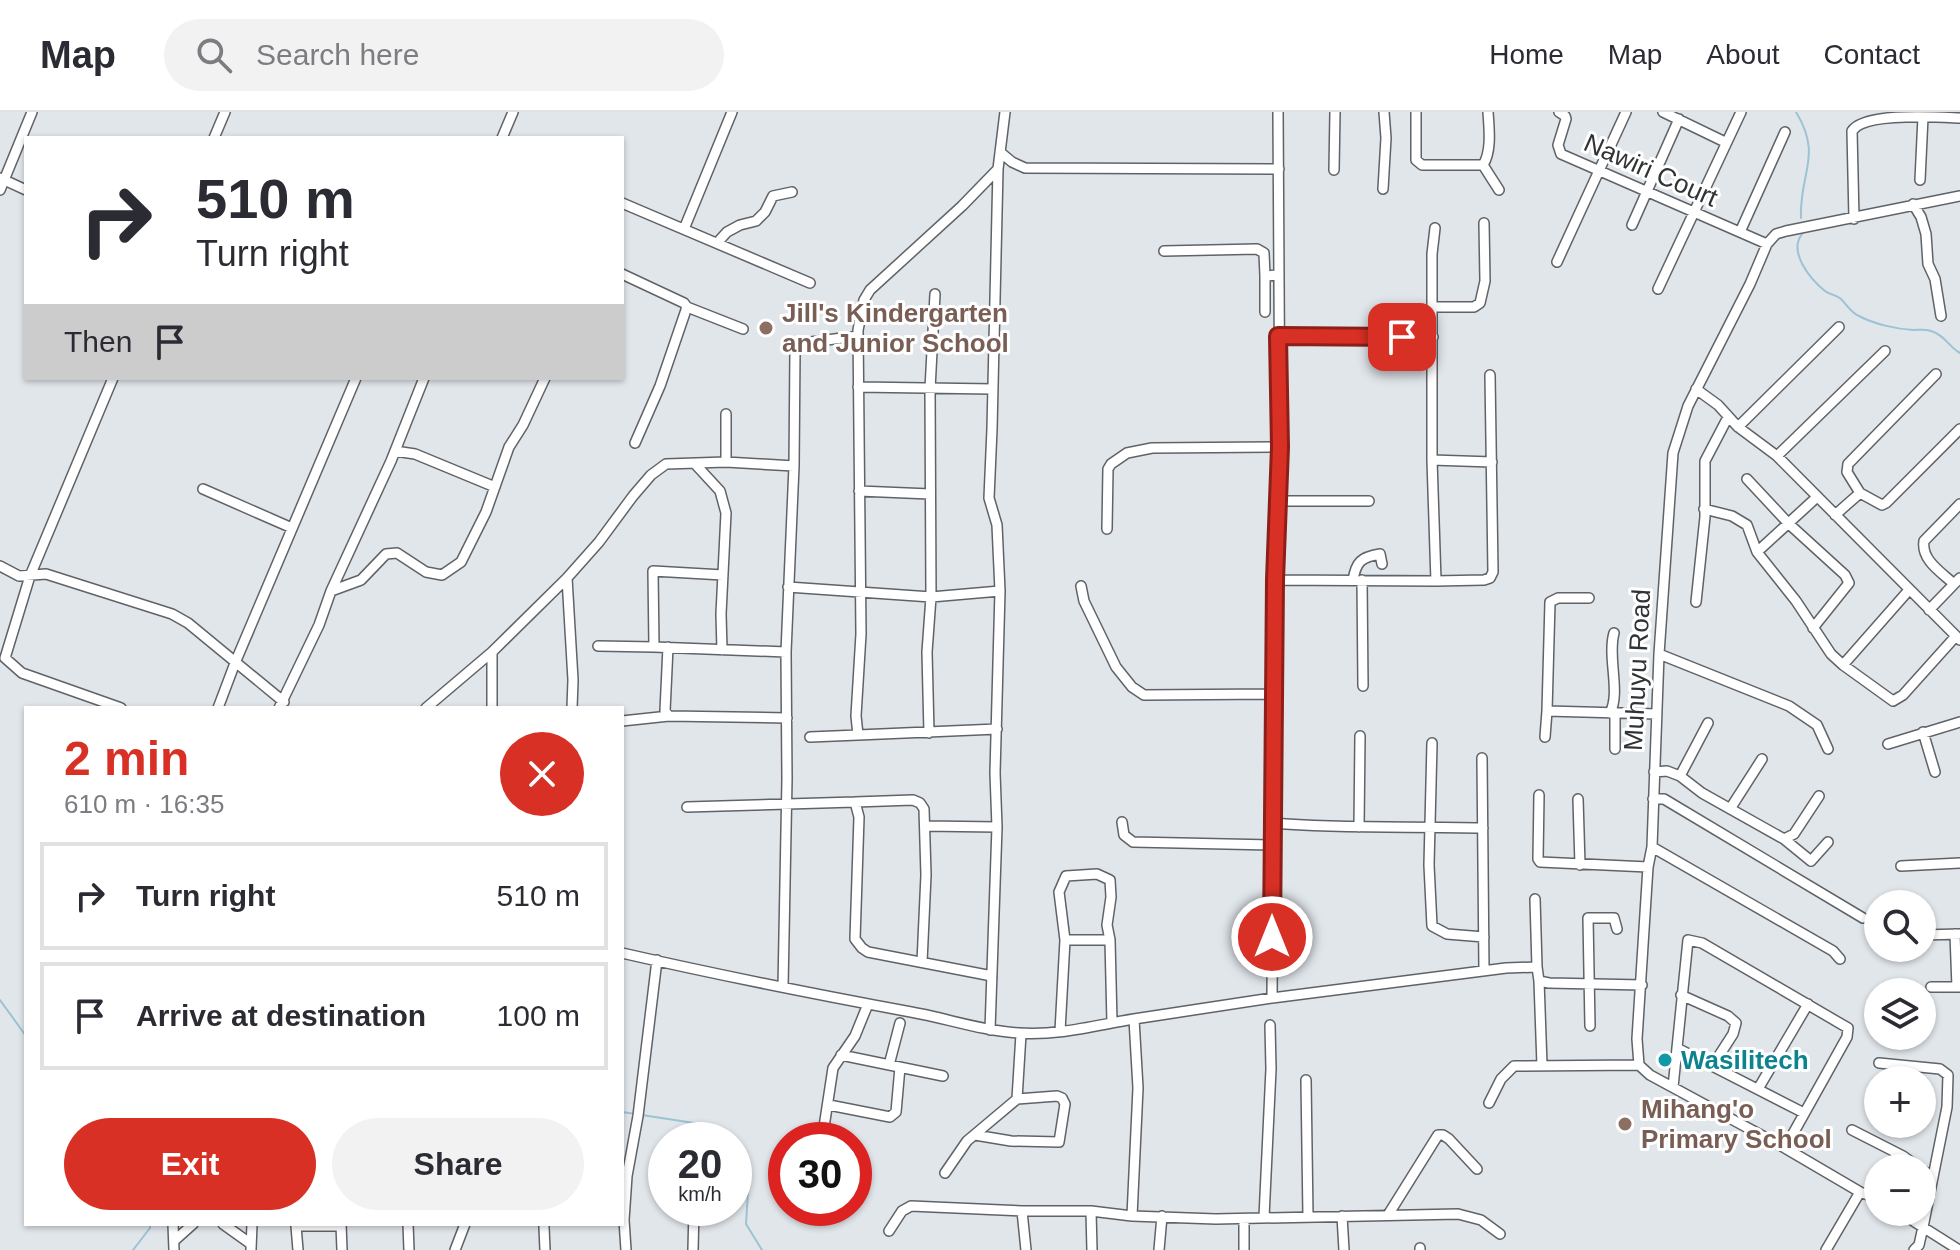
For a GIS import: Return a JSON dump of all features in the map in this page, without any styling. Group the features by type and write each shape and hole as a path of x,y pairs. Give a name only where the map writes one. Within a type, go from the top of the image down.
{"street":[{"path":"24,189 1,183 32,112"},
{"path":"215,136 225,112"},
{"path":"503,136 513,112"},
{"path":"684,229 732,112"},
{"path":"990,1030 1000,591 997,525 989,498 998,169 1005,112"},
{"path":"1272,998 1275,580 1280,447 1278,112"},
{"path":"1334,170 1335,112"},
{"path":"1383,189 1384,112"},
{"path":"1416,112 1418,163 1483,165"},
{"path":"1483,165 1489,146 1488,112"},
{"name":"Nawiri Court","path":"1559,112 1565,116 1566,124 1558,145 1561,154 1767,244"},
{"path":"1557,262 1626,112"},
{"path":"1663,112 1725,142"},
{"path":"1658,289 1741,112"},
{"path":"1854,219 1853,127 1876,116 1960,118"},
{"path":"1920,180 1923,117"},
{"path":"1632,225 1679,119"},
{"path":"1740,232 1785,132"},
{"path":"1000,152 1025,168 1279,169"},
{"path":"1483,165 1499,190"},
{"path":"858,735 858,336 861,311 870,290 998,169"},
{"path":"717,243 727,232 756,221 773,196 792,192"},
{"path":"1767,244 1776,234 1786,231 1960,196"},
{"path":"624,204 810,283"},
{"path":"1913,204 1926,234 1928,264 1935,279 1941,316"},
{"path":"1433,307 1474,307 1480,303 1485,281 1484,223"},
{"path":"1435,228 1432,254 1432,460 1436,581"},
{"name":"Muhuyu Road","path":"1639,1065 1637,1039 1648,867 1652,847 1659,654 1673,453 1688,406 1767,244"},
{"path":"1164,251 1257,249 1264,253 1265,312"},
{"path":"624,275 687,307 743,329"},
{"path":"1265,276 1278,275"},
{"path":"929,733 930,389 935,294"},
{"path":"635,443 660,386 687,307"},
{"path":"1738,427 1839,327"},
{"path":"783,987 786,652 794,466 795,351 803,343 858,336"},
{"path":"1278,336 1433,337"},
{"path":"1777,456 1885,351"},
{"path":"1936,374 1848,464 1847,472 1860,493 1882,505 1960,429"},
{"path":"1275,580 1436,581 1490,578 1493,572 1490,375"},
{"path":"112,380 2,651 8,663 22,673 114,706"},
{"path":"219,706 355,380"},
{"path":"0,566 19,576 46,574 172,614 188,623 281,705 319,625 423,380"},
{"path":"331,591 361,580 386,554 397,553 426,572 442,575 461,562 486,512 509,447 544,380"},
{"path":"858,387 993,389"},
{"path":"1696,389 1718,405 1738,427 1777,456 1958,638 1903,695 1893,701 1843,665 1757,552 1747,525 1741,520 1704,509"},
{"path":"726,414 726,462"},
{"path":"1696,602 1705,461 1728,417"},
{"path":"1107,529 1108,469 1127,453 1152,448 1280,447"},
{"path":"395,451 415,454 495,487"},
{"path":"1432,460 1492,462"},
{"path":"428,706 492,652 567,578 651,475 666,464 726,462 794,466"},
{"path":"696,465 720,491 726,513 722,650"},
{"path":"1747,479 1789,524 1845,575 1849,583 1813,628"},
{"path":"203,489 292,528"},
{"path":"859,491 930,494"},
{"path":"1835,515 1860,493"},
{"path":"1757,552 1817,497"},
{"path":"1278,501 1369,501"},
{"path":"1929,610 1957,581 1925,556 1924,541 1960,504"},
{"path":"1363,686 1355,567 1362,558 1380,554 1382,564"},
{"path":"654,647 653,571 723,575"},
{"path":"567,578 572,706"},
{"path":"1081,586 1084,601 1116,667 1132,687 1144,695 1274,694"},
{"path":"788,587 931,597 1000,591"},
{"path":"1843,665 1909,590"},
{"path":"1545,737 1550,602 1558,598 1589,598"},
{"path":"1614,633 1611,644 1615,749"},
{"path":"598,646 786,652"},
{"path":"668,647 665,711 669,716"},
{"path":"492,652 492,706"},
{"path":"1659,654 1789,706 1817,725 1828,749"},
{"path":"1547,711 1657,714"},
{"path":"624,721 669,716 787,718"},
{"path":"1888,744 1960,722"},
{"path":"1680,776 1708,723"},
{"path":"810,737 997,729"},
{"path":"1923,732 1935,772"},
{"path":"1359,827 1360,736"},
{"path":"1432,743 1429,865 1432,926 1447,934 1484,937"},
{"path":"1482,758 1484,970"},
{"path":"1730,809 1762,759"},
{"path":"1654,772 1667,771 1680,776 1784,839 1811,861 1828,842"},
{"path":"1539,795 1538,859 1545,863 1648,867"},
{"path":"1784,839 1794,834 1819,796"},
{"path":"1578,799 1580,865"},
{"path":"1653,799 1664,799 1863,918"},
{"path":"687,807 913,800 920,803 924,809 926,875 922,962"},
{"path":"855,802 859,817 855,939 862,948 868,952 992,976"},
{"path":"1122,822 1124,835 1133,842 1272,845"},
{"path":"1274,823 1483,828"},
{"path":"925,826 997,827"},
{"path":"1652,847 1833,951 1840,959"},
{"path":"1901,866 1960,863"},
{"path":"1060,1031 1065,940 1060,884 1066,876 1079,874 1097,874 1110,880 1107,925 1112,1023"},
{"path":"1535,899 1542,1065"},
{"path":"1590,1026 1588,918 1614,918 1617,929"},
{"path":"1936,935 1957,934 1958,987 1936,987"},
{"path":"1065,940 1110,940"},
{"path":"1673,1087 1685,946 1688,940 1694,940 1848,1028 1847,1037 1785,1148"},
{"path":"624,953 1021,1034 1484,970 1537,967"},
{"path":"626,1250 625,1204 657,960"},
{"path":"1539,981 1642,985"},
{"path":"1681,995 1728,1016 1736,1023 1733,1034 1713,1065"},
{"path":"826,1122 833,1068 855,1036 868,1004"},
{"path":"1758,1089 1808,1004"},
{"path":"1132,1216 1138,1088 1134,1019"},
{"path":"889,1065 900,1023"},
{"path":"1264,1217 1270,1025"},
{"path":"1017,1099 1021,1034"},
{"path":"1677,1048 1804,1113"},
{"path":"841,1055 943,1076"},
{"path":"1879,1063 1940,1069 1948,1075 1949,1096 1936,1163"},
{"path":"1489,1103 1511,1067 1639,1065 1650,1075 1864,1194"},
{"path":"829,1105 890,1117 896,1112 900,1067"},
{"path":"1306,1080 1308,1217"},
{"path":"945,1173 959,1150 975,1135 1017,1099 1057,1096 1065,1104 1059,1142 1011,1141 975,1135"},
{"path":"1852,1130 1899,1154"},
{"path":"1388,1215 1438,1135 1449,1139 1477,1169"},
{"path":"1826,1250 1860,1192"},
{"path":"889,1231 902,1211 911,1206 1244,1219 1458,1214 1481,1220 1500,1234"},
{"path":"1022,1211 1026,1250"},
{"path":"1091,1211 1092,1250"},
{"path":"1159,1250 1162,1216"},
{"path":"1342,1216 1344,1250"},
{"path":"1244,1219 1244,1250"},
{"path":"174,1245 191,1226"},
{"path":"225,1226 251,1247"},
{"path":"251,1247 252,1226"},
{"path":"296,1226 298,1250"},
{"path":"341,1226 342,1250"},
{"path":"408,1226 409,1250"},
{"path":"455,1250 464,1226"},
{"path":"693,1250 694,1226"},
{"path":"544,1227 545,1250"},
{"path":"1914,1250 1919,1245 1923,1227 1959,1250"}],"waterway":[{"path":"1796,112 1804,127 1809,153 1801,218"},
{"path":"1802,234 1798,241 1799,257 1807,272 1825,291 1839,298 1854,313 1885,326 1931,331 1960,353"},
{"path":"0,1000 24,1033"},
{"path":"624,1112 636,1114"},
{"path":"642,1115 688,1122"},
{"path":"133,1250 150,1226"},
{"path":"747,1226 762,1250"}],"place":[{"name":"Jill's Kindergarten and Junior School","path":"766,328"},
{"name":"Wasilitech","path":"1665,1060"},
{"name":"Mihang'o Primary School","path":"1625,1124"}],"route":[{"path":"1272,937 1275,580 1280,447 1278,336 1402,337"}]}
